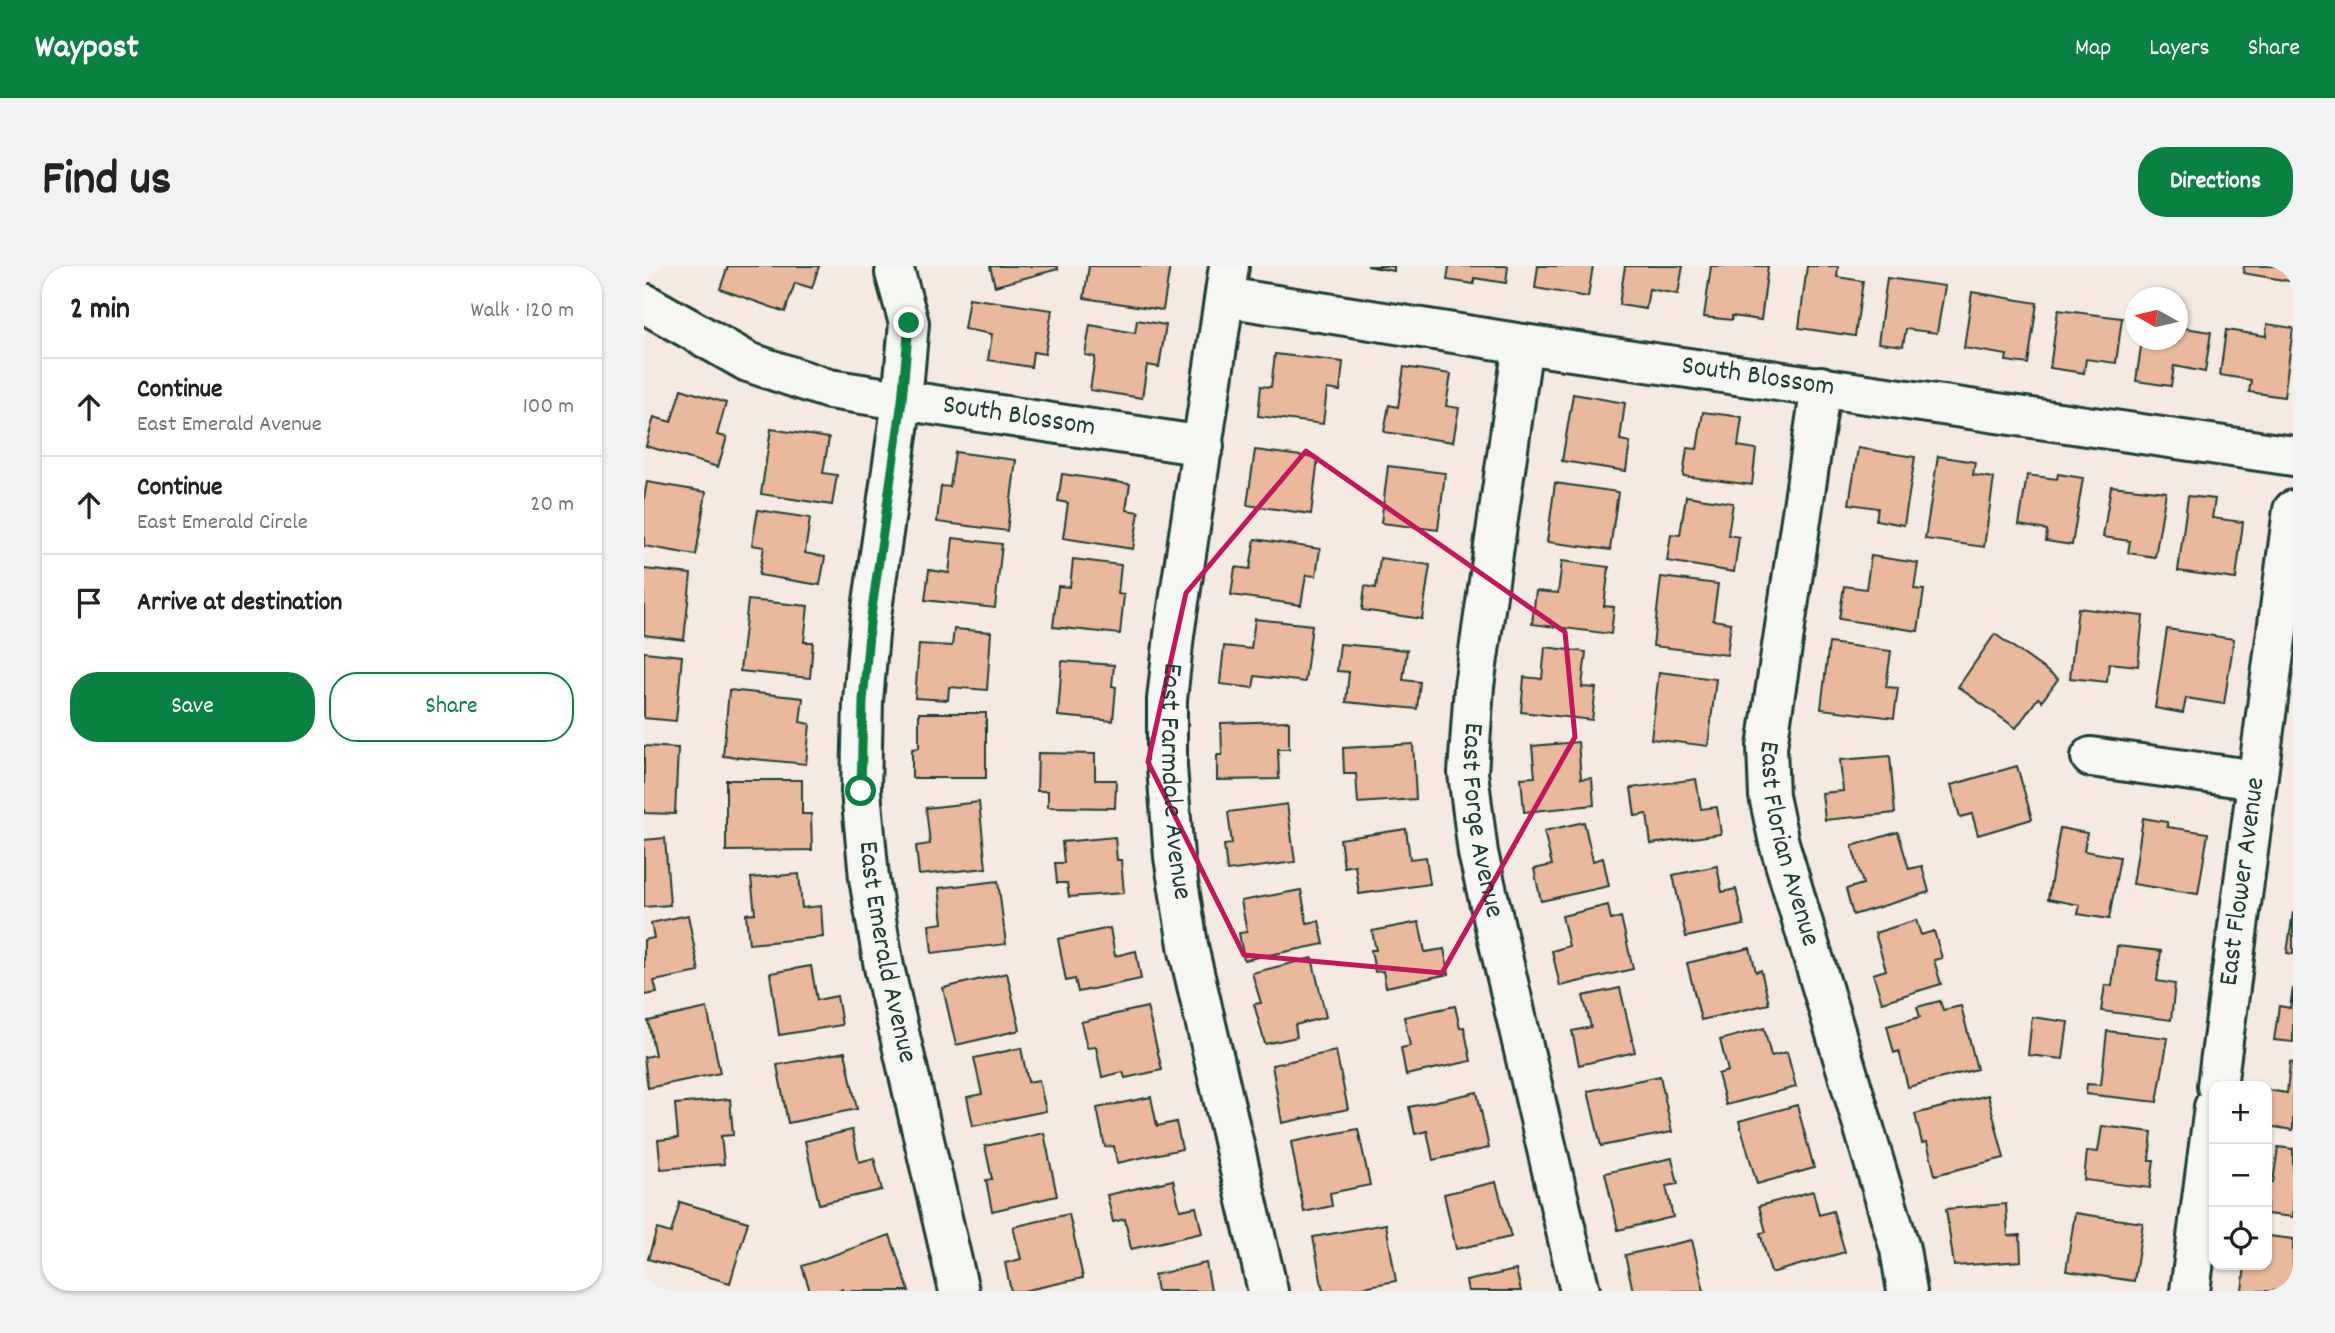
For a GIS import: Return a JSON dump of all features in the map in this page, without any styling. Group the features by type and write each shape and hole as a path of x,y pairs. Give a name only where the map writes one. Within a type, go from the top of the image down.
{"street":[{"name":"East Emerald Avenue","path":"895,273 909,323 902,401 870,623 863,701 861,791 869,878 884,967 959,1291"},
{"name":"South Blossom","path":"1227,281 1523,344 2293,456"},
{"name":"East Farmdale Avenue","path":"1227,281 1174,635 1167,700 1167,767 1174,857 1189,951 1268,1291"},
{"name":"South Blossom","path":"647,312 748,362 828,389 1204,446"},
{"name":"East Forge Avenue","path":"1523,344 1474,686 1468,772 1478,853 1580,1291"},
{"name":"East Florian Avenue","path":"1821,386 1767,747 1769,796 1779,843 1900,1249 1907,1291"},
{"name":"East Flower Avenue","path":"2218,1081 2293,510"},
{"path":"2091,757 2257,780"},
{"path":"2190,1291 2209,1144"}],"highlighted area":[{"path":"1306,451 1565,632 1575,737 1442,973 1244,955 1148,762 1186,593"}],"building":[{"path":"728,266 819,266 812,288 795,283 785,312 720,289"},
{"path":"990,266 1057,266 1058,269 995,286"},
{"path":"1089,266 1170,266 1163,310 1084,298"},
{"path":"1367,266 1394,266 1394,271"},
{"path":"1449,266 1508,266 1506,283 1474,278 1474,284 1447,280"},
{"path":"1538,266 1593,266 1588,297 1535,288"},
{"path":"1625,266 1683,266 1678,294 1649,289 1646,309 1619,305"},
{"path":"1711,266 1768,266 1761,320 1732,316 1732,320 1704,317"},
{"path":"1807,266 1838,266 1837,277 1863,281 1855,336 1799,328"},
{"path":"2244,266 2291,266 2289,281 2243,273"},
{"path":"1887,278 1945,286 1937,333 1906,329 1903,346 1878,343"},
{"path":"1972,292 2037,303 2028,364 2006,361 2007,355 1964,348"},
{"path":"969,298 1052,310 1045,354 1033,352 1031,367 988,360 992,334 964,329"},
{"path":"2058,310 2122,318 2116,363 2086,359 2084,373 2050,368"},
{"path":"1137,320 1166,325 1159,367 1147,365 1142,398 1090,390 1095,357 1085,355 1090,325 1135,333"},
{"path":"2267,324 2293,328 2284,397 2249,392 2251,380 2220,375 2226,330 2266,336"},
{"path":"2188,329 2211,332 2205,372 2174,366 2171,386 2136,381 2141,350 2188,350"},
{"path":"1275,354 1343,362 1340,391 1327,389 1323,424 1258,416 1261,386 1271,387"},
{"path":"1404,367 1451,374 1446,406 1459,408 1453,442 1384,432 1389,405 1398,407"},
{"path":"681,389 726,403 717,435 727,437 718,467 646,446 654,417 671,422"},
{"path":"1573,394 1625,403 1620,440 1630,442 1626,471 1562,461"},
{"path":"1703,412 1742,417 1738,446 1756,449 1752,485 1683,476 1687,448 1697,449"},
{"path":"771,429 829,438 823,473 837,475 832,505 761,494"},
{"path":"1858,448 1915,457 1904,525 1876,520 1878,508 1849,504"},
{"path":"1255,450 1318,458 1311,514 1247,505"},
{"path":"955,452 1016,460 1007,531 937,522 941,486 950,487"},
{"path":"1938,456 1975,462 1973,475 1994,478 1984,547 1925,539"},
{"path":"1388,466 1445,473 1438,530 1381,523"},
{"path":"1062,474 1130,484 1126,510 1139,512 1133,549 1063,538 1068,503 1058,501"},
{"path":"2058,474 2083,478 2072,545 2046,541 2047,530 2019,525 2027,475 2057,479"},
{"path":"647,482 706,492 696,555 644,546 644,498"},
{"path":"1555,483 1618,492 1610,550 1547,542"},
{"path":"2111,486 2166,492 2155,557 2128,553 2130,541 2103,537"},
{"path":"1686,496 1733,503 1728,535 1739,537 1734,572 1667,561 1671,534 1680,535"},
{"path":"2188,496 2215,499 2212,518 2243,522 2236,579 2178,571"},
{"path":"758,510 810,518 805,553 825,557 820,585 759,575 764,547 752,545"},
{"path":"953,538 1002,544 995,608 925,600 929,570 949,573"},
{"path":"1255,539 1320,549 1316,576 1306,575 1301,605 1231,595 1235,567 1250,569"},
{"path":"1871,556 1918,563 1914,589 1924,590 1918,631 1839,619 1844,586 1866,589"},
{"path":"1380,558 1430,565 1422,619 1362,610 1365,586 1376,588"},
{"path":"1073,559 1121,565 1118,594 1124,595 1120,634 1053,627 1058,586 1070,587"},
{"path":"1562,561 1609,567 1604,606 1614,607 1611,634 1532,624 1536,591 1558,593"},
{"path":"644,569 691,574 684,640 644,635"},
{"path":"1661,577 1718,584 1713,620 1731,623 1727,655 1653,646"},
{"path":"748,600 808,606 804,642 813,642 810,678 740,671"},
{"path":"2078,608 2143,616 2138,666 2109,663 2107,682 2070,678"},
{"path":"1255,619 1312,625 1305,682 1255,676 1253,688 1220,684 1224,646 1251,649"},
{"path":"954,629 991,632 987,690 949,687 948,700 915,698 919,644 952,646"},
{"path":"2167,629 2234,639 2224,704 2186,698 2183,713 2155,708"},
{"path":"1995,634 2058,679 2042,701 2038,698 2016,728 1958,687"},
{"path":"1829,643 1891,651 1886,687 1898,688 1894,718 1821,709"},
{"path":"1340,644 1407,650 1403,680 1420,682 1417,709 1346,702 1349,672 1337,671"},
{"path":"1545,647 1586,652 1582,687 1596,688 1592,720 1521,712 1524,677 1542,679"},
{"path":"644,652 682,656 676,721 644,718"},
{"path":"1062,661 1114,665 1112,686 1116,687 1113,721 1058,716"},
{"path":"1659,672 1716,679 1708,746 1651,739"},
{"path":"729,690 803,698 800,722 810,724 806,764 723,756"},
{"path":"919,713 986,713 986,778 912,778 912,749 919,748"},
{"path":"1289,721 1289,749 1278,749 1279,779 1217,780 1217,755 1222,755 1221,723"},
{"path":"1578,742 1581,779 1592,778 1594,805 1524,812 1521,778 1535,777 1532,746"},
{"path":"1413,744 1416,799 1358,803 1356,774 1344,774 1343,748"},
{"path":"644,746 678,748 675,814 644,813"},
{"path":"1038,753 1095,754 1095,780 1116,780 1115,808 1048,807 1048,791 1037,791"},
{"path":"1890,756 1895,813 1825,820 1822,793 1843,791 1840,760"},
{"path":"2017,766 2032,819 1978,835 1972,814 1960,817 1951,785"},
{"path":"1696,779 1701,809 1717,807 1721,834 1651,844 1647,814 1635,816 1631,788"},
{"path":"726,780 802,780 802,814 811,814 812,850 726,851"},
{"path":"979,802 986,868 919,875 916,846 930,844 926,808"},
{"path":"1287,804 1295,862 1227,871 1224,845 1232,844 1228,812"},
{"path":"2143,818 2167,822 2167,827 2208,833 2198,894 2133,884"},
{"path":"1584,822 1593,861 1603,858 1609,886 1541,901 1534,869 1552,865 1544,831"},
{"path":"2060,828 2087,833 2084,851 2120,857 2109,919 2078,914 2080,905 2048,899"},
{"path":"1406,829 1410,859 1426,857 1430,884 1359,894 1355,865 1344,867 1340,839"},
{"path":"1898,832 1909,869 1922,866 1929,892 1853,915 1846,889 1863,884 1852,846"},
{"path":"1115,837 1117,860 1121,860 1124,893 1069,897 1067,883 1057,883 1055,863 1064,863 1062,842"},
{"path":"665,838 670,905 644,907 644,840"},
{"path":"1717,866 1722,892 1736,889 1744,925 1686,937 1673,875"},
{"path":"799,874 802,908 821,906 823,937 749,944 746,914 755,913 751,878"},
{"path":"998,881 1006,944 932,953 929,925 943,923 939,888"},
{"path":"1301,890 1307,923 1319,921 1324,944 1244,960 1239,933 1247,932 1241,901"},
{"path":"1608,905 1611,920 1621,917 1633,969 1560,986 1552,951 1569,946 1562,916"},
{"path":"2293,912 2293,954 2287,953"},
{"path":"688,915 699,972 654,981 657,993 644,995 644,940 654,938 651,923"},
{"path":"1916,920 1921,935 1934,931 1942,958 1934,960 1941,984 1882,1002 1873,974 1886,970 1875,933"},
{"path":"1419,922 1425,952 1444,949 1449,974 1386,987 1383,971 1375,972 1371,950 1376,950 1372,931"},
{"path":"1110,928 1115,956 1136,951 1141,979 1078,992 1075,979 1066,981 1058,939"},
{"path":"2117,946 2161,951 2157,981 2175,984 2171,1020 2101,1011 2105,985 2112,986"},
{"path":"1750,948 1756,972 1761,970 1769,1004 1701,1020 1687,963"},
{"path":"1312,958 1326,1017 1295,1025 1297,1037 1265,1044 1254,1004 1261,1003 1252,973"},
{"path":"811,966 817,1000 837,996 842,1025 779,1035 770,973"},
{"path":"1007,973 1020,1030 956,1045 943,988"},
{"path":"1620,988 1635,1052 1579,1065 1572,1031 1591,1027 1583,996"},
{"path":"2293,988 2293,1042 2274,1040 2279,1006 2290,1008"},
{"path":"1940,1001 1943,1010 1961,1006 1977,1069 1908,1087 1899,1051 1894,1053 1887,1026 1920,1017 1917,1007"},
{"path":"1455,1006 1460,1028 1464,1027 1471,1061 1406,1075 1401,1048 1410,1046 1404,1017"},
{"path":"1147,1007 1162,1070 1125,1078 1123,1072 1102,1077 1096,1047 1087,1048 1081,1022"},
{"path":"707,1008 720,1073 648,1088 644,1057 655,1055 648,1021"},
{"path":"2032,1017 2068,1022 2063,1059 2028,1055"},
{"path":"1764,1028 1771,1056 1787,1052 1796,1087 1726,1105 1718,1074 1728,1071 1720,1040"},
{"path":"2107,1031 2168,1038 2157,1102 2086,1094 2087,1084 2101,1085"},
{"path":"1021,1048 1028,1082 1039,1080 1046,1111 973,1126 967,1097 982,1094 974,1058"},
{"path":"1336,1051 1348,1109 1282,1123 1272,1065"},
{"path":"845,1052 857,1109 788,1123 777,1065"},
{"path":"2290,1062 2293,1063 2293,1130 2272,1127 2272,1091 2287,1093"},
{"path":"1660,1076 1672,1132 1601,1146 1588,1091"},
{"path":"1477,1092 1489,1148 1433,1160 1427,1131 1415,1134 1409,1107"},
{"path":"1988,1095 2004,1158 1935,1175 1927,1142 1922,1143 1915,1114"},
{"path":"1151,1097 1157,1126 1176,1122 1182,1149 1117,1163 1114,1146 1105,1147 1097,1108"},
{"path":"730,1099 733,1135 721,1136 724,1164 661,1169 658,1140 678,1138 675,1104"},
{"path":"1797,1105 1814,1168 1757,1184 1739,1121"},
{"path":"2102,1126 2152,1132 2149,1160 2154,1160 2150,1188 2084,1180 2087,1151 2098,1152"},
{"path":"1358,1129 1370,1185 1330,1193 1332,1206 1304,1212 1291,1142"},
{"path":"852,1130 859,1162 874,1158 882,1190 819,1204 805,1141"},
{"path":"1044,1133 1057,1196 992,1211 986,1180 992,1179 985,1146"},
{"path":"2278,1147 2293,1149 2293,1217 2272,1215"},
{"path":"1672,1158 1678,1184 1666,1186 1673,1217 1618,1230 1605,1173"},
{"path":"1173,1180 1180,1210 1196,1207 1202,1233 1131,1249 1125,1219 1113,1222 1107,1195"},
{"path":"1496,1182 1511,1237 1456,1249 1444,1194"},
{"path":"1813,1191 1819,1215 1833,1211 1845,1252 1771,1273 1760,1233 1766,1232 1759,1206"},
{"path":"680,1202 748,1222 730,1283 648,1259 657,1229 671,1233"},
{"path":"2006,1204 2008,1236 2020,1235 2021,1261 1954,1266 1946,1209"},
{"path":"2075,1213 2143,1223 2134,1281 2066,1271"},
{"path":"1069,1214 1083,1278 1023,1291 1011,1291 1005,1263 1021,1259 1013,1227"},
{"path":"1386,1224 1396,1281 1341,1291 1323,1291 1313,1237"},
{"path":"890,1235 909,1291 810,1291 802,1266"},
{"path":"2272,1236 2293,1239 2293,1291 2242,1291 2244,1270 2272,1270"},
{"path":"1692,1240 1704,1291 1633,1291 1625,1255"},
{"path":"1206,1263 1211,1291 1157,1291 1154,1275"},
{"path":"1516,1270 1521,1291 1468,1291 1466,1281"}],"route":[{"path":"861,791 863,701 870,623 902,401 909,323"}]}
